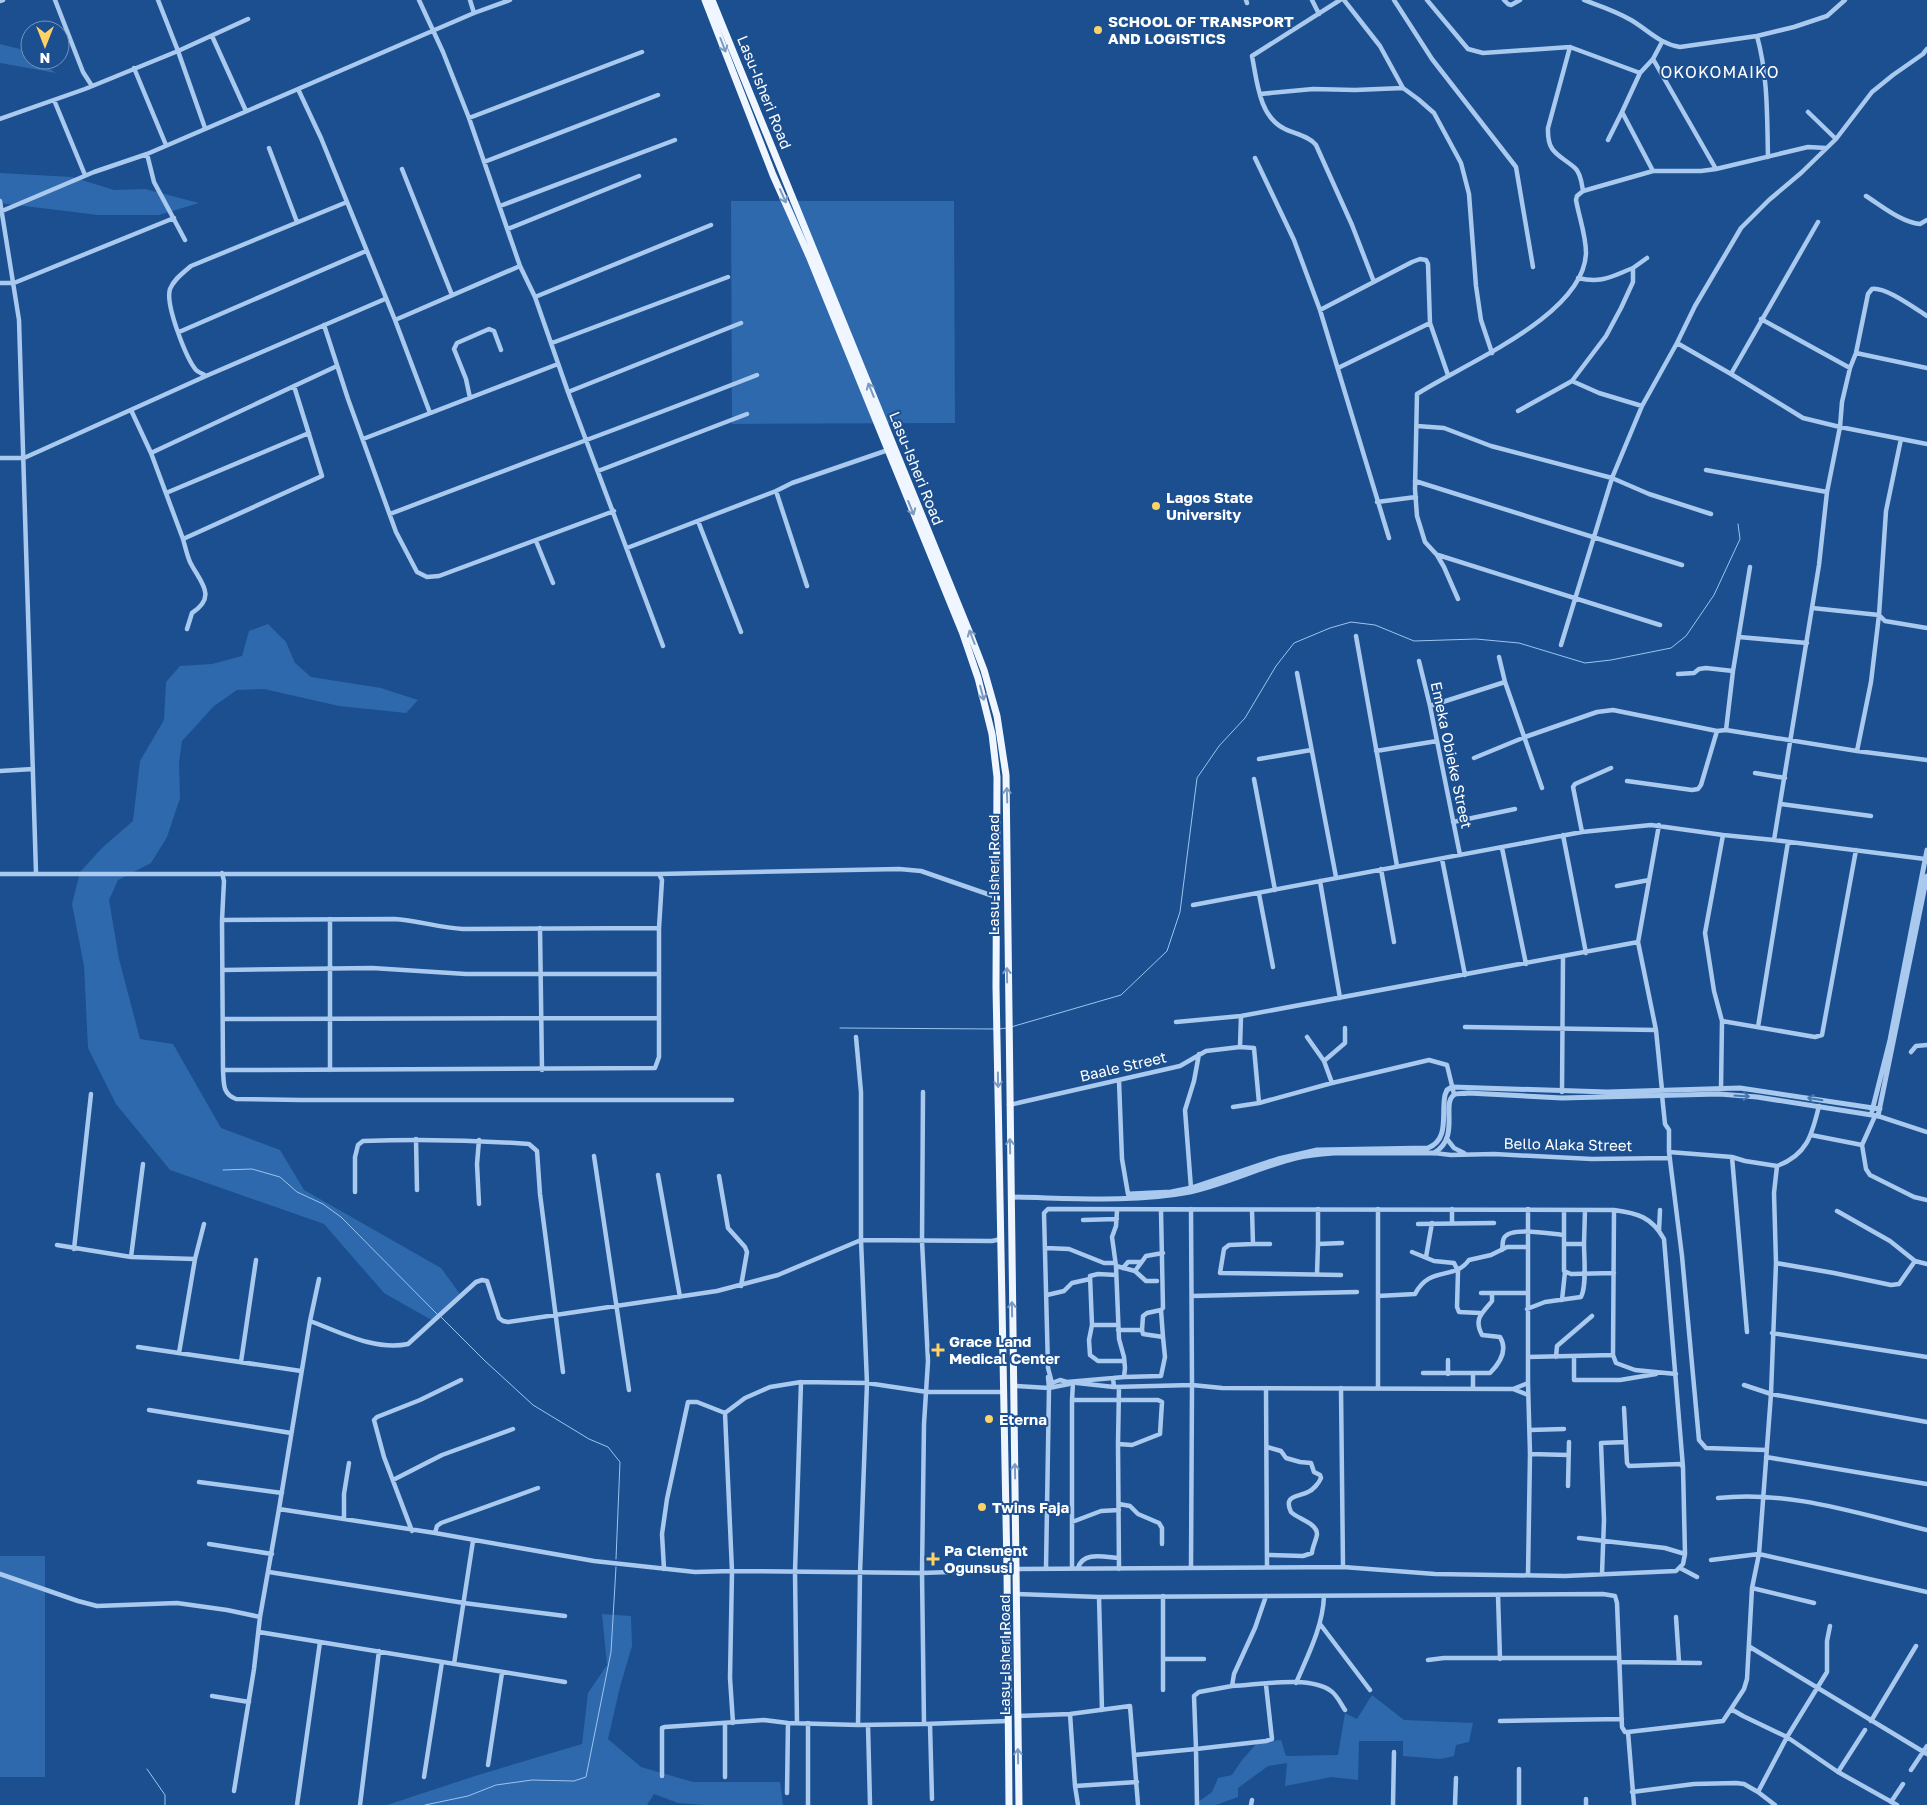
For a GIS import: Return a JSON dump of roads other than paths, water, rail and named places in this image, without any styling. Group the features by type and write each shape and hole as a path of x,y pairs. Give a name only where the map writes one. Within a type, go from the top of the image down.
{"main road":[{"name":"Lasu-Isheri Road","path":"705,0 774,175 970,653 992,734 997,777 996,897 1009,1805"},
{"name":"Lasu-Isheri Road","path":"712,0 969,631 991,691 1001,733 1006,776 1019,1805"},
{"path":"774,175 782,171"},
{"path":"1006,1500 1016,1500"}],"street":[{"path":"55,0 83,72 92,86"},
{"path":"158,0 205,128"},
{"path":"419,0 468,118 520,266 535,298 552,343 568,392 663,646"},
{"path":"470,0 474,13"},
{"path":"2,211 86,175 147,154 433,30 510,0"},
{"path":"1312,0 1318,14"},
{"path":"1340,0 1253,54 1260,94 1267,113 1278,126 1308,138 1316,145 1352,225 1374,282"},
{"path":"1344,0 1380,46 1403,88 1434,113 1461,163 1469,194 1476,286 1480,312 1492,353"},
{"path":"1394,0 1432,59 1516,168 1533,267"},
{"path":"1427,0 1472,52 1483,53 1570,47 1640,73"},
{"path":"1505,0 1511,5 1520,0"},
{"path":"1584,0 1612,10 1632,20 1668,45 1689,46 1757,36 1827,16 1845,0"},
{"path":"0,119 92,86 178,51 248,19"},
{"path":"212,36 246,111"},
{"path":"1757,36 1761,51 1767,97 1768,157"},
{"path":"1608,140 1640,73 1653,59 1662,42"},
{"path":"1570,47 1547,138 1551,148 1558,156 1577,171 1583,191"},
{"path":"1561,645 1612,478 1642,406 1695,306 1741,228 1836,139 1872,92 1927,49"},
{"path":"468,118 642,52"},
{"path":"1653,59 1716,169"},
{"path":"134,68 166,145"},
{"path":"1260,94 1314,89 1403,88"},
{"path":"298,89 321,138 395,320 430,414"},
{"path":"484,162 658,95"},
{"path":"54,100 86,175"},
{"path":"1622,112 1653,171"},
{"path":"1808,112 1836,139"},
{"path":"500,206 675,140"},
{"path":"1458,599 1450,578 1437,554 1425,542 1417,516 1416,404 1418,394 1448,375 1492,353 1552,310 1567,294 1584,266 1586,253 1576,200 1577,196 1583,191 1653,171 1716,169 1808,147 1826,148"},
{"path":"269,148 297,222"},
{"path":"147,154 154,182 185,240"},
{"path":"1254,158 1294,240 1320,310 1388,538"},
{"path":"402,169 452,295"},
{"path":"508,229 639,176"},
{"path":"1866,196 1908,220 1920,224 1927,220"},
{"path":"0,201 19,320 36,873"},
{"path":"206,376 197,371 185,350 169,302 170,290 176,279 191,266 347,202"},
{"path":"0,283 14,282 174,218"},
{"path":"1731,374 1818,222"},
{"path":"535,298 711,224"},
{"path":"0,240 7,239"},
{"path":"179,332 366,251"},
{"path":"1578,278 1589,281 1603,280 1633,268 1647,258"},
{"path":"1320,310 1412,262 1420,259 1426,260 1430,280 1430,323 1448,375"},
{"path":"395,320 520,266"},
{"path":"1518,410 1572,380 1606,336 1622,308 1633,282 1633,268"},
{"path":"552,343 728,277"},
{"path":"1774,840 1807,642 1827,492 1840,427 1842,402 1850,368 1856,353 1866,301 1872,289 1877,288 1927,316"},
{"path":"0,458 24,458 206,376 385,299"},
{"path":"1762,319 1850,368"},
{"path":"568,392 741,323"},
{"path":"1338,368 1430,323"},
{"path":"324,325 396,532 417,572 427,577 440,576 614,511"},
{"path":"470,398 466,379 454,349 457,343 489,330 494,332 501,350"},
{"path":"1677,343 1803,418 1927,444"},
{"path":"1856,353 1927,368"},
{"path":"363,439 558,364"},
{"path":"152,453 337,366"},
{"path":"390,514 757,375"},
{"path":"1572,380 1599,393 1642,406"},
{"path":"183,539 322,476 294,386"},
{"path":"131,410 152,453 190,562 203,581 205,598 202,607 192,613 186,629"},
{"path":"598,471 747,414"},
{"path":"1417,426 1438,426 1491,446 1612,478 1649,494 1711,514"},
{"path":"166,494 309,433"},
{"path":"1857,751 1871,682 1879,615 1886,511 1901,439"},
{"path":"627,548 776,491 792,483 888,450"},
{"path":"1706,470 1827,492"},
{"path":"1416,481 1682,565"},
{"path":"776,491 807,586"},
{"path":"1378,502 1416,497"},
{"path":"698,520 740,632"},
{"path":"536,541 553,583"},
{"path":"1437,554 1660,625"},
{"path":"1726,730 1733,671 1750,567"},
{"path":"1812,608 1879,615 1885,621 1927,628"},
{"path":"1356,636 1397,866"},
{"path":"1739,637 1807,642"},
{"path":"1499,657 1505,682 1542,788"},
{"name":"Emeka Obieke Street","path":"1419,661 1460,855"},
{"path":"1678,674 1694,673 1699,669 1706,668 1733,671"},
{"path":"1297,673 1336,877"},
{"path":"1430,706 1505,682"},
{"path":"1474,758 1525,737 1597,712 1613,710 1717,731 1726,730 1927,760"},
{"path":"1627,781 1692,790 1698,789 1701,785 1717,731"},
{"path":"1376,751 1437,740"},
{"path":"1259,759 1311,750"},
{"path":"1582,832 1573,787 1575,784 1611,768"},
{"path":"0,771 33,769"},
{"path":"1755,773 1785,778"},
{"path":"1254,778 1275,890"},
{"path":"1781,804 1870,816"},
{"path":"1453,822 1515,808"},
{"path":"1659,825 1638,942 1656,1030 1665,1124 1669,1130 1669,1152 1682,1256 1699,1440 1706,1448 1766,1450"},
{"path":"1193,906 1320,880 1582,832 1659,825 1724,835 1925,859"},
{"path":"1722,1088 1722,1021 1714,991 1705,933 1724,835"},
{"path":"1563,836 1586,953"},
{"path":"1758,1026 1788,842"},
{"path":"1502,848 1526,964"},
{"path":"1722,1021 1815,1037 1819,1037 1823,1032 1856,850"},
{"path":"1875,1116 1873,1108 1892,1031 1927,850"},
{"path":"1442,859 1465,976"},
{"path":"0,874 659,874 899,869 921,871 996,897"},
{"path":"1381,869 1394,942"},
{"path":"222,873 224,881 222,920 223,1070 224,1088 227,1094 236,1098 302,1100 732,1100"},
{"path":"223,1070 655,1068 659,1057 659,928 662,880 659,874"},
{"path":"1927,876 1880,1110 1875,1116 1862,1145 1866,1169 1870,1175 1914,1197 1927,1200"},
{"path":"1320,880 1340,998"},
{"path":"1617,886 1649,880"},
{"path":"1259,894 1273,968"},
{"path":"330,919 330,1070"},
{"path":"222,920 408,919 441,928 463,929 659,928"},
{"path":"540,928 542,1070"},
{"path":"1176,1022 1241,1016 1465,976 1638,942"},
{"path":"1562,1092 1564,1028 1563,957"},
{"path":"223,970 401,969 466,974 659,974"},
{"path":"1241,1016 1240,1047 1254,1048 1260,1103"},
{"path":"223,1019 659,1018"},
{"path":"1465,1026 1656,1030"},
{"path":"1324,1061 1345,1043 1345,1028"},
{"path":"1307,1037 1324,1061 1332,1083"},
{"path":"856,1038 861,1092 861,1240 867,1383 860,1573 858,1725"},
{"path":"1912,1052 1916,1046 1927,1045"},
{"name":"Baale Street","path":"1009,1105 1180,1066 1206,1051 1240,1047"},
{"path":"1191,1188 1185,1110 1194,1081 1198,1054"},
{"path":"1233,1107 1260,1103 1332,1083 1429,1060 1447,1065 1454,1094"},
{"path":"1119,1081 1122,1159 1128,1194"},
{"path":"1010,1195 1171,1192 1191,1188 1278,1159 1317,1150 1428,1148 1437,1144 1442,1136 1444,1102 1447,1090 1452,1087 1562,1092 1719,1094 1757,1097 1875,1116 1927,1132"},
{"path":"1010,1195 1129,1198 1172,1195 1207,1187 1279,1163 1311,1156 1334,1153 1434,1153 1444,1146 1447,1139 1449,1104 1450,1098 1454,1094 1468,1093 1562,1098 1722,1088 1757,1090 1880,1110"},
{"path":"923,1092 922,1241 928,1361 924,1424 922,1574 924,1724"},
{"path":"74,1249 91,1094"},
{"path":"1669,1152 1732,1157 1777,1166 1788,1162 1805,1147 1812,1135 1819,1106"},
{"path":"1812,1135 1862,1145"},
{"path":"416,1139 417,1190"},
{"path":"355,1192 355,1157 359,1143 363,1141 416,1139 479,1140 529,1144 537,1151 540,1194 563,1372"},
{"path":"1447,1139 1454,1148 1465,1154"},
{"path":"479,1140 477,1164 479,1204"},
{"name":"Bello Alaka Street","path":"1434,1153 1592,1159 1670,1158"},
{"path":"594,1156 629,1390"},
{"path":"1732,1157 1747,1332"},
{"path":"131,1257 143,1164"},
{"path":"1017,1594 1099,1597 1603,1594 1615,1596 1617,1601 1623,1730 1628,1732 1723,1721 1744,1689 1747,1680 1752,1588 1759,1554 1771,1394 1776,1264 1774,1193 1777,1166"},
{"path":"658,1175 680,1297"},
{"path":"719,1176 728,1228 746,1247 747,1252 742,1286"},
{"path":"1190,1209 1192,1296 1191,1568"},
{"path":"1378,1209 1378,1387"},
{"path":"1452,1209 1452,1223"},
{"path":"1017,1570 1046,1568 1343,1567 1435,1574 1566,1576 1669,1572 1680,1568 1685,1554 1683,1468 1664,1239 1659,1231 1635,1213 1614,1210 1045,1210 1049,1388 1046,1568"},
{"path":"1048,1369 1052,1383 1060,1380 1067,1382 1161,1376 1165,1357 1161,1310 1164,1305 1161,1210"},
{"path":"1252,1210 1253,1244"},
{"path":"1318,1210 1318,1274"},
{"path":"1528,1210 1527,1309 1530,1430 1528,1575"},
{"path":"1562,1300 1566,1272 1563,1268 1564,1210"},
{"path":"1527,1309 1544,1302 1580,1297 1583,1294 1585,1210"},
{"path":"1614,1210 1613,1355 1616,1363 1626,1368 1676,1374"},
{"path":"1659,1231 1660,1210"},
{"path":"1117,1211 1117,1219 1112,1237 1116,1264 1119,1339 1124,1361 1124,1377"},
{"path":"1837,1211 1890,1241 1916,1261 1927,1264"},
{"path":"1083,1220 1117,1219"},
{"path":"1418,1224 1494,1222"},
{"path":"179,1353 204,1224"},
{"path":"1426,1257 1432,1224"},
{"path":"1502,1250 1503,1238 1508,1233 1528,1231 1564,1236"},
{"path":"310,1321 366,1342 393,1346 408,1344 470,1287 482,1280 487,1281 499,1318 508,1322 742,1286 778,1275 861,1240 992,1241 1001,1239"},
{"path":"1318,1244 1342,1242"},
{"path":"1270,1244 1229,1245 1224,1249 1220,1273 1341,1275"},
{"path":"1564,1244 1584,1244"},
{"path":"57,1245 131,1257 196,1259"},
{"path":"1378,1296 1415,1294 1423,1282 1429,1278 1458,1271 1463,1268 1468,1260 1491,1255 1507,1247 1528,1247"},
{"path":"1046,1248 1069,1249 1104,1263 1116,1264 1135,1271 1146,1281 1157,1282"},
{"path":"1412,1252 1434,1261 1451,1261 1458,1271 1457,1307 1459,1312 1480,1313"},
{"path":"1135,1271 1146,1256 1163,1253"},
{"path":"241,1362 256,1260"},
{"path":"1776,1264 1834,1273 1891,1285 1899,1284 1916,1261"},
{"path":"1123,1268 1128,1262 1141,1262"},
{"path":"1566,1272 1571,1274 1614,1273"},
{"path":"1116,1275 1093,1274 1090,1279 1092,1326 1089,1340 1090,1355 1098,1361 1124,1361"},
{"path":"234,1791 260,1617 280,1509 301,1372 319,1279"},
{"path":"1047,1295 1064,1291 1072,1283 1090,1279"},
{"path":"1192,1296 1357,1292"},
{"path":"1481,1293 1527,1293"},
{"path":"1422,1373 1490,1373 1500,1363 1503,1349 1500,1337 1482,1335 1479,1324 1480,1313 1492,1301 1492,1293"},
{"path":"1161,1310 1147,1313 1143,1316 1142,1330 1143,1334 1163,1338"},
{"path":"1556,1357 1557,1346 1592,1316"},
{"path":"1092,1326 1142,1330"},
{"path":"1772,1333 1927,1357"},
{"path":"138,1347 301,1372"},
{"path":"1528,1357 1613,1355"},
{"path":"1574,1357 1574,1380 1620,1380 1661,1373"},
{"path":"1448,1360 1448,1374"},
{"path":"1473,1374 1473,1388"},
{"path":"1113,1378 1119,1401 1119,1569"},
{"path":"412,1531 384,1457 374,1420 461,1380"},
{"path":"725,1413 745,1398 770,1387 801,1382 867,1383 927,1392 1004,1392"},
{"path":"797,1723 795,1572 801,1382"},
{"path":"1014,1386 1049,1388 1073,1383 1116,1387 1513,1388 1528,1383"},
{"path":"1072,1568 1073,1383"},
{"path":"1744,1385 1771,1394 1927,1422"},
{"path":"1266,1388 1267,1567"},
{"path":"1341,1388 1343,1567"},
{"path":"1513,1388 1528,1395"},
{"path":"1072,1400 1158,1400 1162,1402 1160,1434 1132,1445 1118,1444"},
{"path":"664,1569 662,1534 667,1499 688,1402 697,1402 725,1413"},
{"path":"1624,1408 1627,1463 1629,1466 1680,1464 1683,1468"},
{"path":"149,1410 291,1433"},
{"path":"725,1413 729,1464 732,1571 730,1678 733,1722"},
{"path":"393,1480 442,1454 513,1429"},
{"path":"1530,1430 1564,1429"},
{"path":"1568,1486 1569,1442"},
{"path":"1602,1574 1604,1542 1601,1443 1626,1442"},
{"path":"1267,1447 1280,1451 1286,1458 1311,1463 1314,1472 1320,1474 1321,1478 1320,1482 1309,1492 1297,1494 1290,1499 1289,1504 1291,1512 1313,1526 1316,1531 1317,1536 1313,1542 1312,1553 1302,1556 1268,1555"},
{"path":"1530,1454 1568,1456"},
{"path":"1766,1457 1927,1484"},
{"path":"344,1519 344,1494 349,1463"},
{"path":"200,1482 282,1493"},
{"path":"435,1533 442,1522 538,1488"},
{"path":"1718,1498 1734,1496 1802,1500 1927,1530"},
{"path":"1072,1522 1101,1511 1130,1506 1138,1514 1159,1523 1162,1528 1162,1544"},
{"path":"280,1509 412,1531 435,1533 594,1561 695,1572 922,1574 1007,1570"},
{"path":"1579,1538 1664,1548 1685,1554"},
{"path":"454,1664 473,1541"},
{"path":"209,1544 272,1554"},
{"path":"1711,1560 1759,1554 1927,1592"},
{"path":"1078,1568 1080,1562 1086,1558 1119,1558"},
{"path":"1680,1568 1697,1577"},
{"path":"269,1572 464,1603 565,1616"},
{"path":"0,1574 97,1606 177,1603 260,1617"},
{"path":"1752,1588 1814,1603"},
{"path":"1498,1595 1500,1659"},
{"path":"1163,1596 1163,1690"},
{"path":"1232,1686 1234,1674 1255,1628 1266,1596"},
{"path":"1296,1682 1320,1624 1324,1596"},
{"path":"1099,1597 1102,1710"},
{"path":"1676,1618 1679,1662"},
{"path":"1320,1624 1370,1690"},
{"path":"1758,1792 1787,1737 1827,1672 1827,1641 1830,1626"},
{"path":"259,1632 565,1682"},
{"path":"298,1805 320,1642"},
{"path":"1750,1646 1925,1753"},
{"path":"1871,1720 1916,1646"},
{"path":"360,1805 379,1651"},
{"path":"1428,1660 1444,1658 1700,1662"},
{"path":"1162,1659 1204,1659"},
{"path":"424,1777 442,1662"},
{"path":"488,1764 502,1673"},
{"path":"1197,1805 1194,1696 1198,1692 1232,1686 1296,1682 1323,1687 1333,1692 1345,1710"},
{"path":"1134,1755 1266,1741 1272,1738 1266,1684"},
{"path":"212,1696 248,1702"},
{"path":"1018,1716 1070,1714 1130,1706 1138,1805"},
{"path":"1731,1708 1743,1716 1787,1737 1838,1772 1897,1805"},
{"path":"1070,1714 1078,1805"},
{"path":"1500,1721 1622,1719"},
{"path":"662,1776 662,1728 670,1726 764,1720 788,1723 858,1725 1008,1721"},
{"path":"725,1723 725,1777"},
{"path":"787,1794 788,1723"},
{"path":"808,1723 808,1805"},
{"path":"930,1724 932,1799"},
{"path":"868,1725 870,1804"},
{"path":"1838,1772 1865,1730"},
{"path":"1628,1732 1634,1805"},
{"path":"1911,1770 1925,1753 1927,1746"},
{"path":"1393,1805 1394,1752"},
{"path":"1519,1769 1519,1805"},
{"path":"1455,1805 1456,1778"},
{"path":"1075,1786 1136,1782"},
{"path":"1632,1792 1694,1784 1736,1782 1758,1792 1775,1805"},
{"path":"1891,1802 1903,1784"}],"waterway":[{"path":"1011,1027 1121,995 1167,951 1180,912 1197,778 1219,746 1245,718 1276,666 1294,643 1330,628 1351,622 1375,625 1414,641 1476,639 1519,643 1585,663 1611,660 1671,648 1686,636 1714,595 1740,539 1738,524"},
{"path":"840,1028 995,1029"},
{"path":"999,1029 1007,1028"},
{"path":"223,1170 252,1169 280,1177 297,1192 323,1204 341,1217 438,1315"},
{"path":"441,1317 533,1405 589,1439 608,1447 620,1462 616,1559"},
{"path":"425,1805 468,1796 496,1785 532,1780 574,1781 586,1777 611,1652 616,1567"},
{"path":"147,1769 165,1795 165,1805"}],"place":[{"name":"SCHOOL OF TRANSPORT AND LOGISTICS","path":"1098,30"},
{"name":"Lagos State University","path":"1156,506"},
{"name":"Grace Land Medical Center","path":"938,1350"},
{"name":"Eterna","path":"989,1419"},
{"name":"Twins Faja","path":"982,1507"},
{"name":"Pa Clement Ogunsusi","path":"933,1559"}],"district":[{"name":"OKOKOMAIKO","path":"1720,72"}]}
